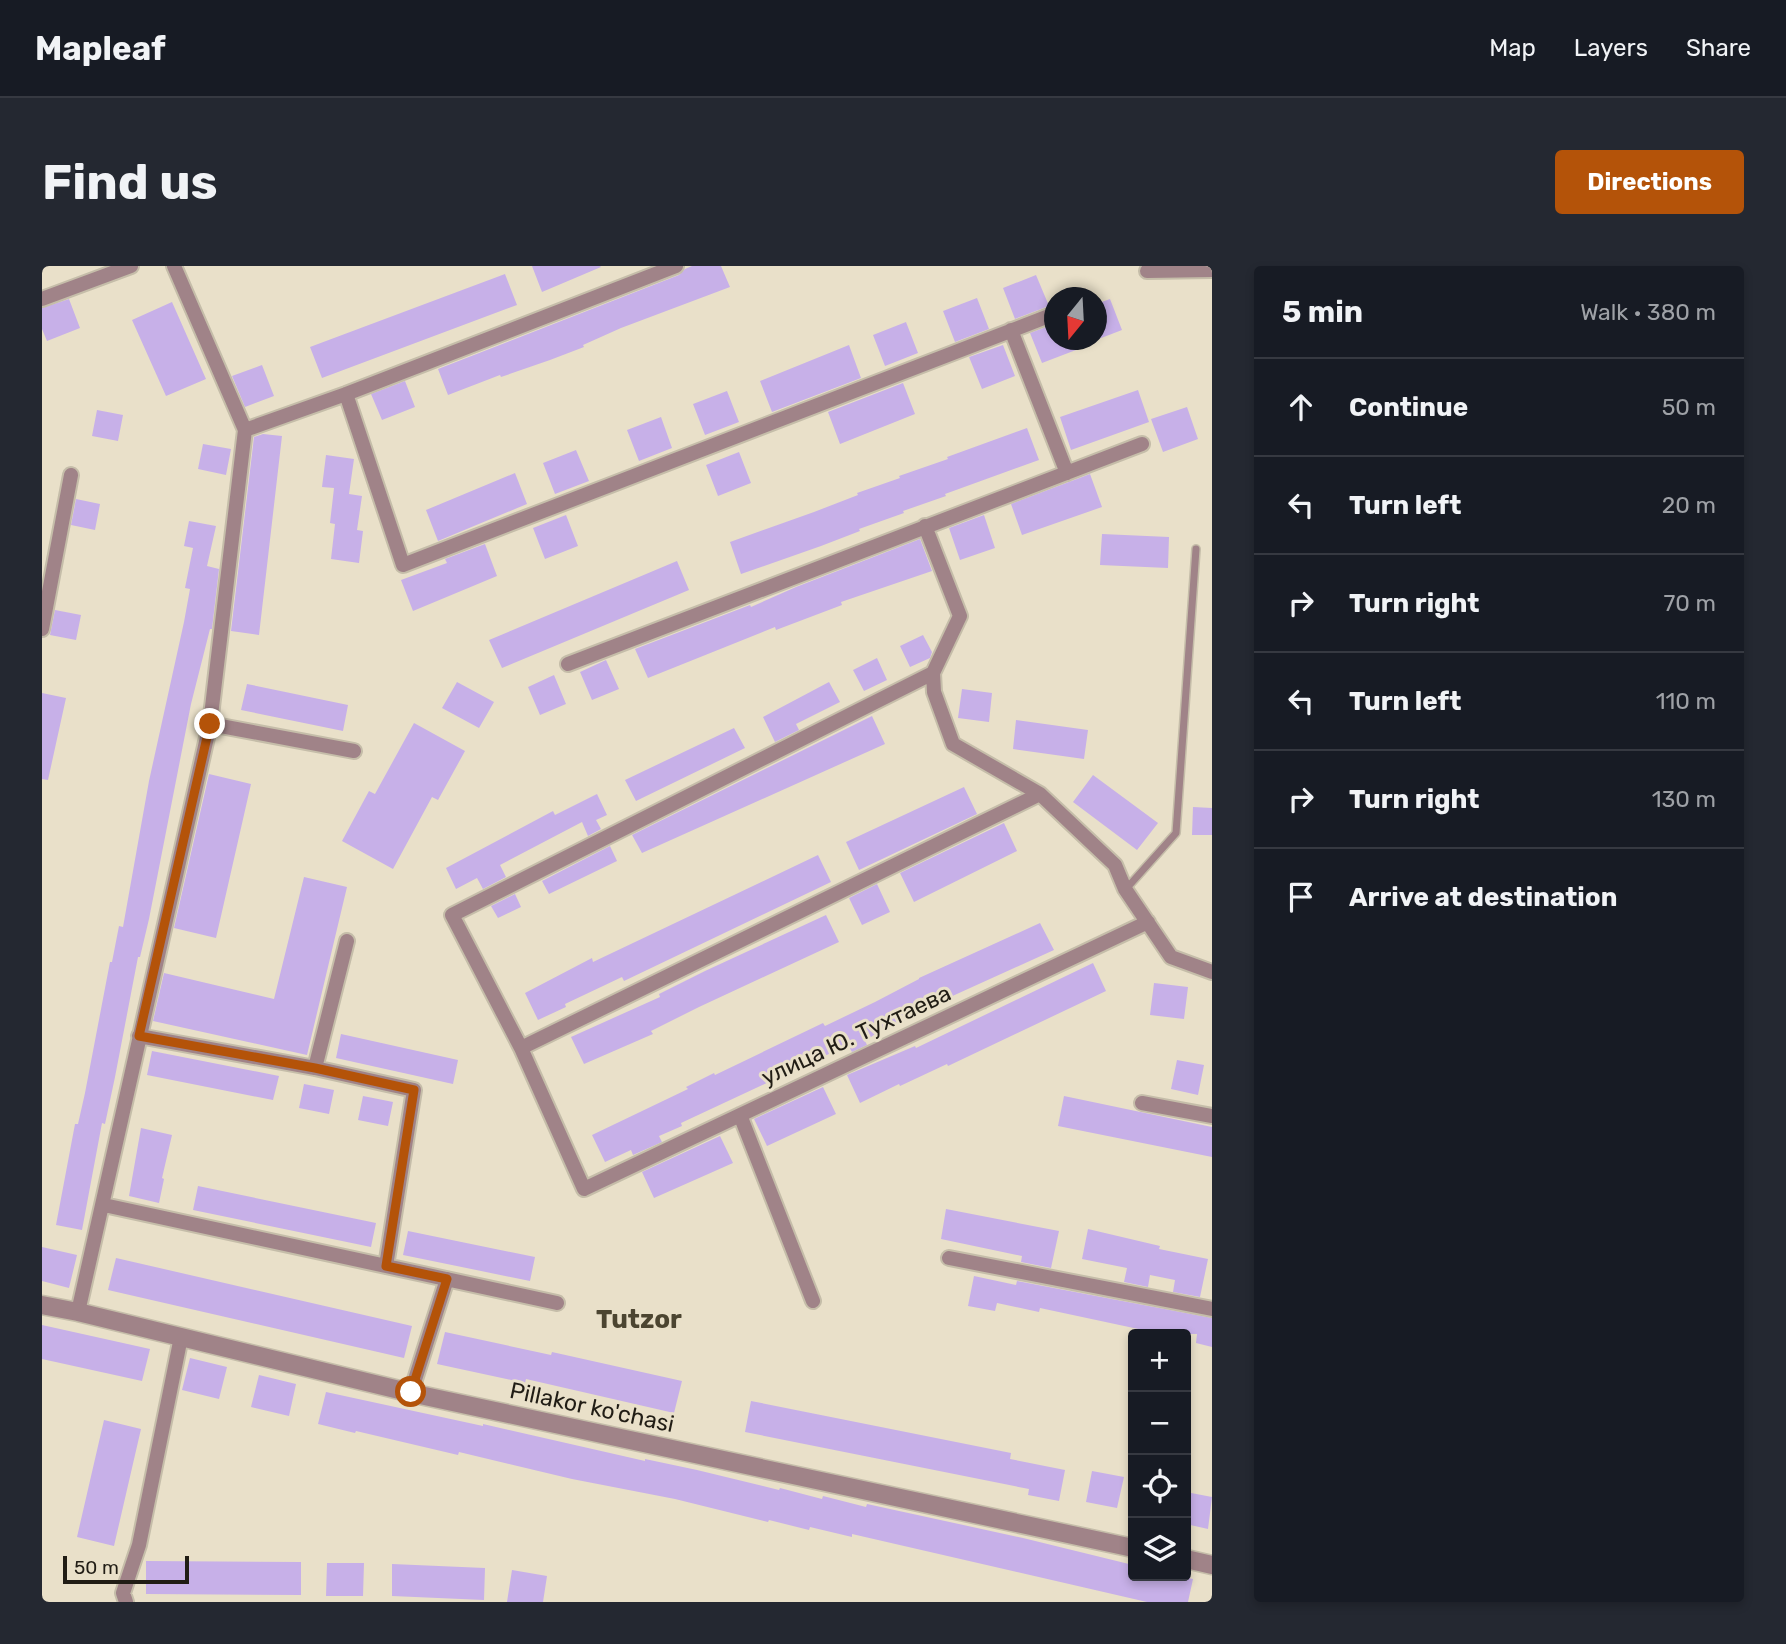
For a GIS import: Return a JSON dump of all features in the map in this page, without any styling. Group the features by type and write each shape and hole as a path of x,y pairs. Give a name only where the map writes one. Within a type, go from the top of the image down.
{"street":[{"path":"42,299 131,266"},
{"path":"78,1312 210,724 245,430 174,266"},
{"path":"245,430 346,394 646,271 676,266"},
{"path":"1147,271 1212,270"},
{"path":"346,394 403,565 1044,318"},
{"path":"1011,330 1067,472"},
{"path":"568,664 1142,444"},
{"path":"42,629 71,475"},
{"path":"925,526 960,616 933,673 934,692 953,744 1040,794 1115,865 1125,889 1171,957 1212,972"},
{"path":"933,673 452,915 521,1048 1040,794"},
{"path":"210,724 354,751"},
{"name":"улица Ю. Тухтаева","path":"521,1048 584,1189 1148,922"},
{"path":"315,1068 347,941"},
{"path":"139,1036 315,1068 414,1090 386,1266"},
{"path":"1142,1103 1212,1116"},
{"path":"740,1115 813,1301"},
{"path":"104,1205 557,1303"},
{"path":"949,1258 1212,1309"},
{"path":"411,1392 447,1279"},
{"name":"Pillakor ko'chasi","path":"42,1305 411,1392 1128,1547"},
{"path":"126,1602 122,1593 139,1545 181,1337"},
{"path":"1191,1560 1212,1565"}],"lane":[{"path":"1125,889 1177,833 1196,550"}],"building":[{"path":"532,266 600,266 601,267 542,292"},
{"path":"692,266 721,266 730,287 621,328 583,345 584,347 448,395 438,369 679,275"},
{"path":"505,274 517,305 322,378 310,347"},
{"path":"1036,275 1044,294 1044,308 1015,319 1003,288"},
{"path":"977,298 989,329 955,342 943,311"},
{"path":"69,299 80,328 47,341 42,329 42,308"},
{"path":"1110,299 1122,330 1107,336 1107,300"},
{"path":"172,302 206,379 166,396 132,320"},
{"path":"906,322 918,353 885,366 873,335"},
{"path":"1044,328 1044,350 1076,350 1042,363 1030,333"},
{"path":"849,345 861,378 772,412 760,381"},
{"path":"1003,345 1015,376 982,389 969,357"},
{"path":"262,365 274,396 245,407 232,376"},
{"path":"405,381 415,407 382,420 371,394"},
{"path":"903,383 915,414 840,444 828,412"},
{"path":"1138,390 1149,422 1071,450 1060,417"},
{"path":"727,391 739,422 705,435 693,404"},
{"path":"1187,407 1198,439 1163,452 1151,419"},
{"path":"97,410 123,415 118,441 92,436"},
{"path":"661,417 672,448 639,461 627,430"},
{"path":"1027,428 1039,460 945,494 946,496 821,546 741,574 730,542"},
{"path":"263,434 282,436 259,635 231,631 254,437"},
{"path":"203,444 231,449 226,475 198,469"},
{"path":"576,450 589,481 555,494 543,463"},
{"path":"739,452 751,483 718,496 706,465"},
{"path":"326,455 354,459 349,494 362,496 357,530 363,531 359,563 331,559 335,524 330,523 334,488 322,487"},
{"path":"515,473 527,504 438,541 426,510"},
{"path":"1090,474 1102,507 1022,535 1011,504"},
{"path":"76,499 100,504 95,530 71,525"},
{"path":"566,515 578,546 545,559 533,528"},
{"path":"984,515 995,548 960,560 949,528"},
{"path":"189,521 216,526 207,566 219,569 212,629 191,704 149,919 138,957 105,1124 102,1123 82,1230 56,1225 110,962 119,926 123,927 149,781 184,622 190,589 185,588 193,548 184,546"},
{"path":"1102,534 1169,537 1168,568 1100,565"},
{"path":"920,539 932,571 841,602 842,605 776,630 775,627 648,678 635,649 750,605 751,607"},
{"path":"485,544 497,576 413,611 401,580 447,563 445,559"},
{"path":"677,561 689,590 502,668 489,640"},
{"path":"55,610 81,615 76,640 50,635"},
{"path":"923,635 932,652 930,658 910,667 900,646"},
{"path":"877,658 887,680 864,691 853,670"},
{"path":"606,660 619,689 592,700 580,672"},
{"path":"554,675 566,704 540,715 528,687"},
{"path":"457,682 494,702 479,728 442,708"},
{"path":"829,682 840,702 796,724 799,730 775,742 763,717"},
{"path":"247,684 348,705 343,731 241,710"},
{"path":"962,689 992,693 989,722 958,718"},
{"path":"42,693 66,698 48,780 42,779"},
{"path":"872,716 885,744 642,853 632,835"},
{"path":"1016,720 1088,730 1084,759 1013,749"},
{"path":"414,723 465,751 438,800 432,797 393,869 342,841 369,791 375,794"},
{"path":"734,728 745,748 636,801 625,780"},
{"path":"209,774 251,784 216,938 174,928"},
{"path":"1093,775 1158,823 1137,850 1073,802"},
{"path":"964,787 977,814 859,870 846,842"},
{"path":"597,794 607,815 596,820 601,829 588,836 582,822 500,865 506,877 483,889 477,878 456,889 446,868 553,811 555,815"},
{"path":"1193,807 1212,808 1212,835 1192,835"},
{"path":"1004,823 1017,851 914,902 900,873"},
{"path":"610,846 617,861 549,894 542,881"},
{"path":"818,855 831,882 624,981 622,977 538,1020 525,993 592,958 593,962"},
{"path":"304,877 347,887 307,1055 153,1021 164,973 274,999"},
{"path":"877,884 890,912 862,925 849,898"},
{"path":"515,894 521,907 498,918 491,906"},
{"path":"826,915 839,942 699,1007 651,1031 653,1034 584,1064 571,1037 660,997 659,994 705,971"},
{"path":"1040,923 1054,950 915,1013 916,1015 877,1033 865,1041 867,1045 852,1052 848,1045 681,1123 682,1126 659,1136 662,1142 633,1155 631,1150 605,1162 592,1135 688,1089 686,1087 714,1073 715,1075 823,1023 825,1026 919,978"},
{"path":"1093,963 1106,991 948,1066 947,1064 900,1086 899,1084 860,1103 847,1075 915,1046 916,1048"},
{"path":"1154,983 1188,987 1184,1019 1150,1015"},
{"path":"341,1034 458,1060 453,1084 336,1058"},
{"path":"152,1051 279,1076 273,1100 147,1075"},
{"path":"1177,1060 1204,1065 1198,1095 1171,1089"},
{"path":"304,1084 334,1090 329,1114 299,1108"},
{"path":"823,1087 836,1114 767,1146 754,1119"},
{"path":"363,1096 393,1102 388,1126 358,1120"},
{"path":"1064,1096 1212,1127 1212,1157 1058,1126"},
{"path":"141,1128 172,1135 159,1203 129,1196"},
{"path":"720,1136 733,1163 654,1198 642,1172"},
{"path":"198,1186 376,1223 371,1247 193,1210"},
{"path":"946,1209 1059,1231 1051,1268 1021,1262 1022,1256 941,1239"},
{"path":"1088,1229 1160,1246 1159,1249 1208,1259 1200,1297 1173,1292 1175,1280 1150,1275 1148,1287 1124,1282 1127,1268 1082,1259"},
{"path":"408,1231 535,1257 530,1281 403,1255"},
{"path":"42,1247 77,1255 69,1288 42,1281"},
{"path":"116,1258 412,1326 404,1358 108,1290"},
{"path":"974,1276 1016,1285 1017,1281 1212,1318 1212,1347 1196,1343 1197,1334 1191,1334 1191,1329 1138,1329 1040,1308 1039,1312 997,1303 995,1311 968,1306"},
{"path":"42,1325 150,1349 142,1381 42,1359"},
{"path":"445,1332 682,1381 674,1413 526,1379 525,1383 437,1364"},
{"path":"190,1358 227,1367 219,1399 182,1390"},
{"path":"259,1375 296,1384 289,1416 251,1407"},
{"path":"326,1392 697,1470 779,1490 780,1488 822,1499 823,1496 866,1507 867,1504 1023,1538 1128,1564 1128,1581 1193,1579 1188,1602 1147,1602 852,1534 852,1537 810,1527 809,1530 769,1520 768,1522 675,1499 318,1424"},
{"path":"751,1401 1011,1453 1010,1459 1065,1470 1059,1501 1028,1495 1029,1489 745,1432"},
{"path":"104,1420 141,1429 114,1546 77,1537"},
{"path":"1092,1471 1124,1477 1117,1508 1086,1502"},
{"path":"1191,1493 1212,1497 1208,1529 1191,1525"},
{"path":"146,1561 301,1562 301,1595 146,1594"},
{"path":"327,1563 364,1563 363,1596 326,1596"},
{"path":"392,1564 485,1568 484,1600 392,1596"},
{"path":"512,1570 547,1576 543,1602 507,1602"}],"district":[{"name":"Tutzor","path":"639,1319"}],"route":[{"path":"210,724 139,1036 315,1068 414,1090 386,1266 447,1279 411,1392"}]}
